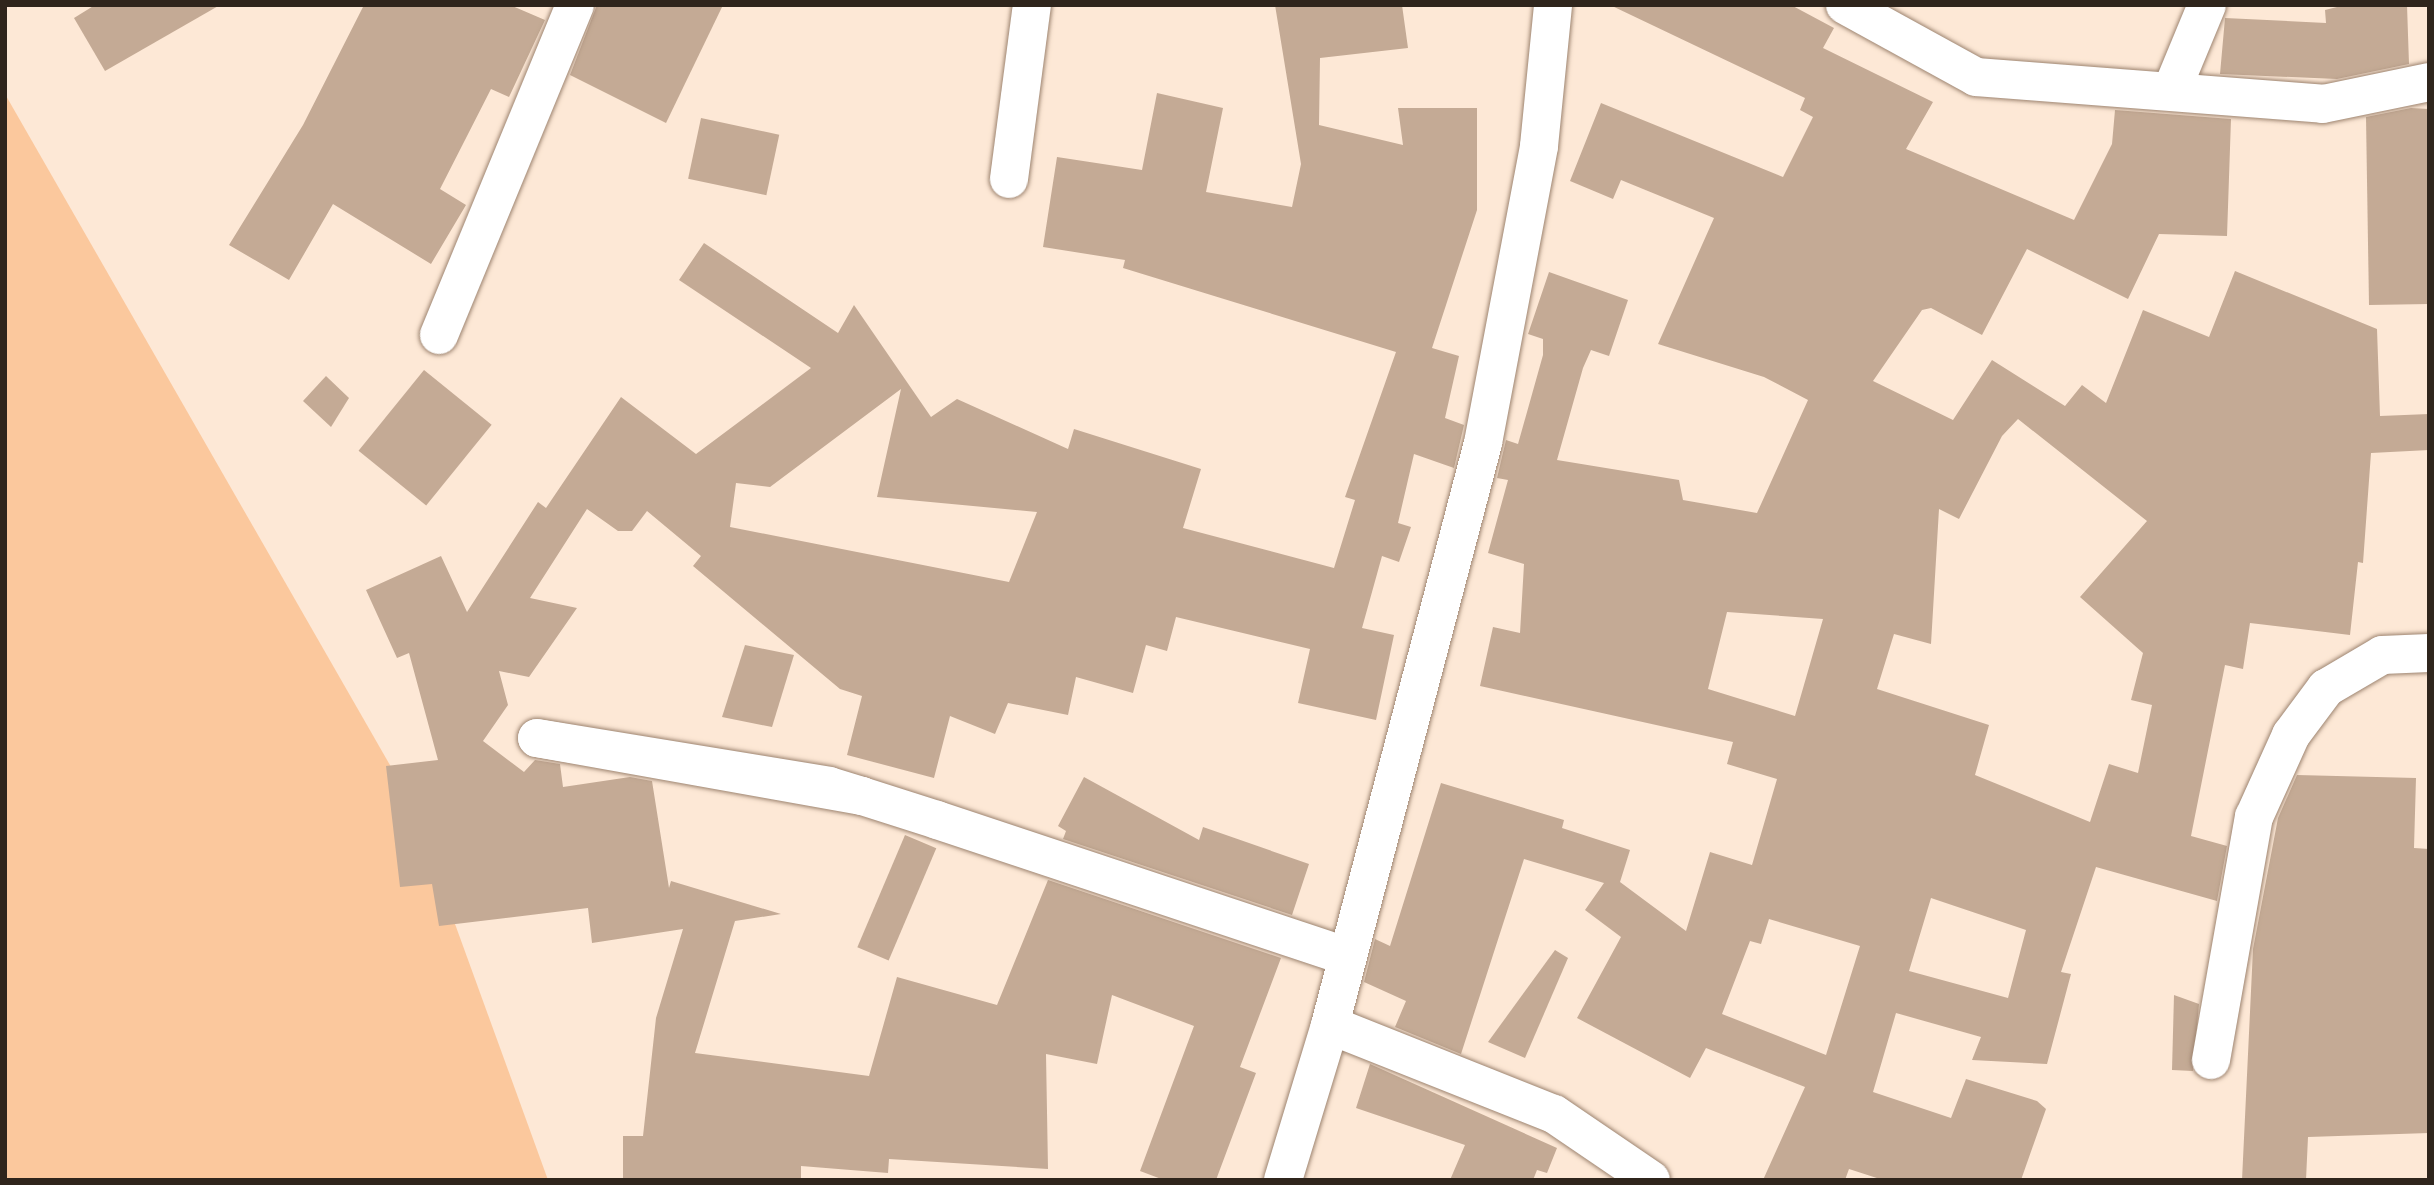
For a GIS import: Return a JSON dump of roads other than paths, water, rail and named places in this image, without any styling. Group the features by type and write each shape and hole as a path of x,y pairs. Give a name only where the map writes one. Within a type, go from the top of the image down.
{"street":[{"path":"439,335 575,5"},
{"path":"1009,179 1032,5"},
{"path":"1283,1180 1330,1025 1345,956 1483,443 1539,146 1553,5"},
{"path":"1845,5 1976,77 2173,87 2323,104 2429,82"},
{"path":"2173,87 2207,5"},
{"path":"2211,1060 2255,817 2291,736 2326,688 2382,655 2429,653"},
{"path":"862,796 537,738 829,786 862,796 1345,956"},
{"path":"1330,1025 1554,1114 1651,1180"}]}
